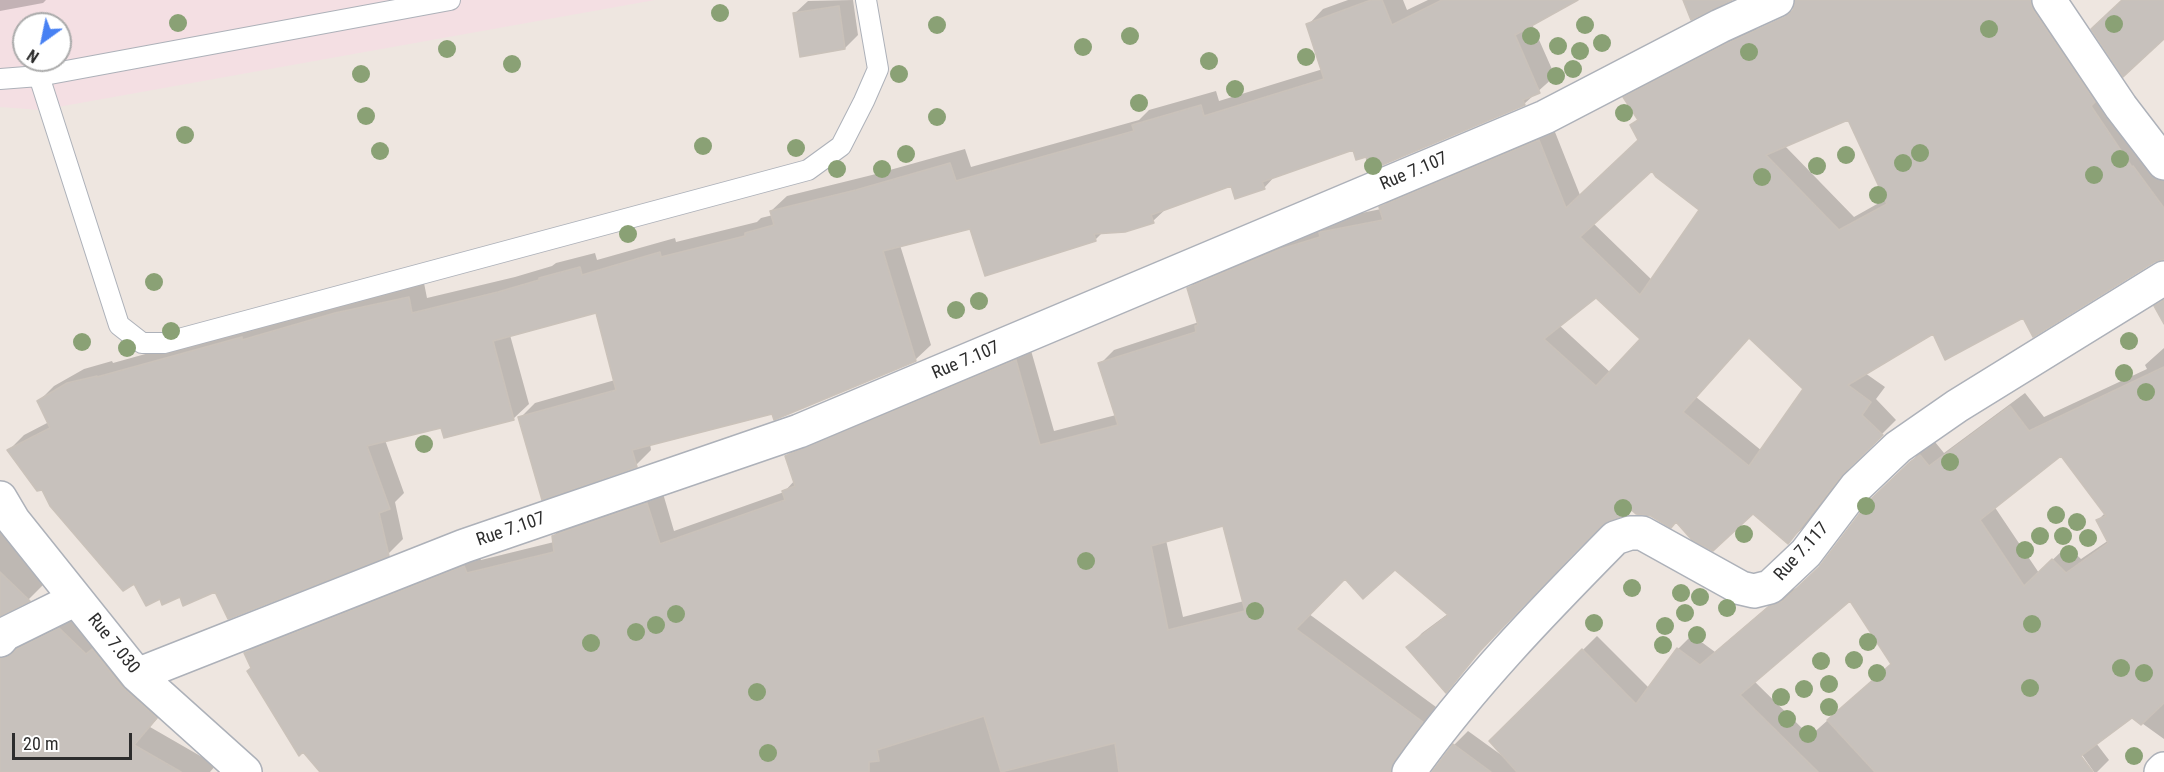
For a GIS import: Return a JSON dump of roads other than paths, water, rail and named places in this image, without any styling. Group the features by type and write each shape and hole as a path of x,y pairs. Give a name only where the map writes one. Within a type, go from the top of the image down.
{"street":[{"name":"Rue 7.107","path":"137,675 464,546 799,431 1545,117 1720,26 1777,0"},
{"path":"2049,0 2121,107 2164,163"},
{"name":"Rue 7.117","path":"1409,772 1433,738 1539,615 1615,538 1630,533 1642,533 1741,588 1754,591 1770,587 1806,553 1856,487 1898,447 1957,406 2164,278"},
{"name":"Rue 7.030","path":"0,498 13,520 137,675 245,772"},
{"path":"0,640 5,634 76,599"}],"lane":[{"path":"0,79 39,76 450,0"},
{"path":"39,76 118,325 142,343 164,343 808,170 841,146 878,69 866,0"}]}
